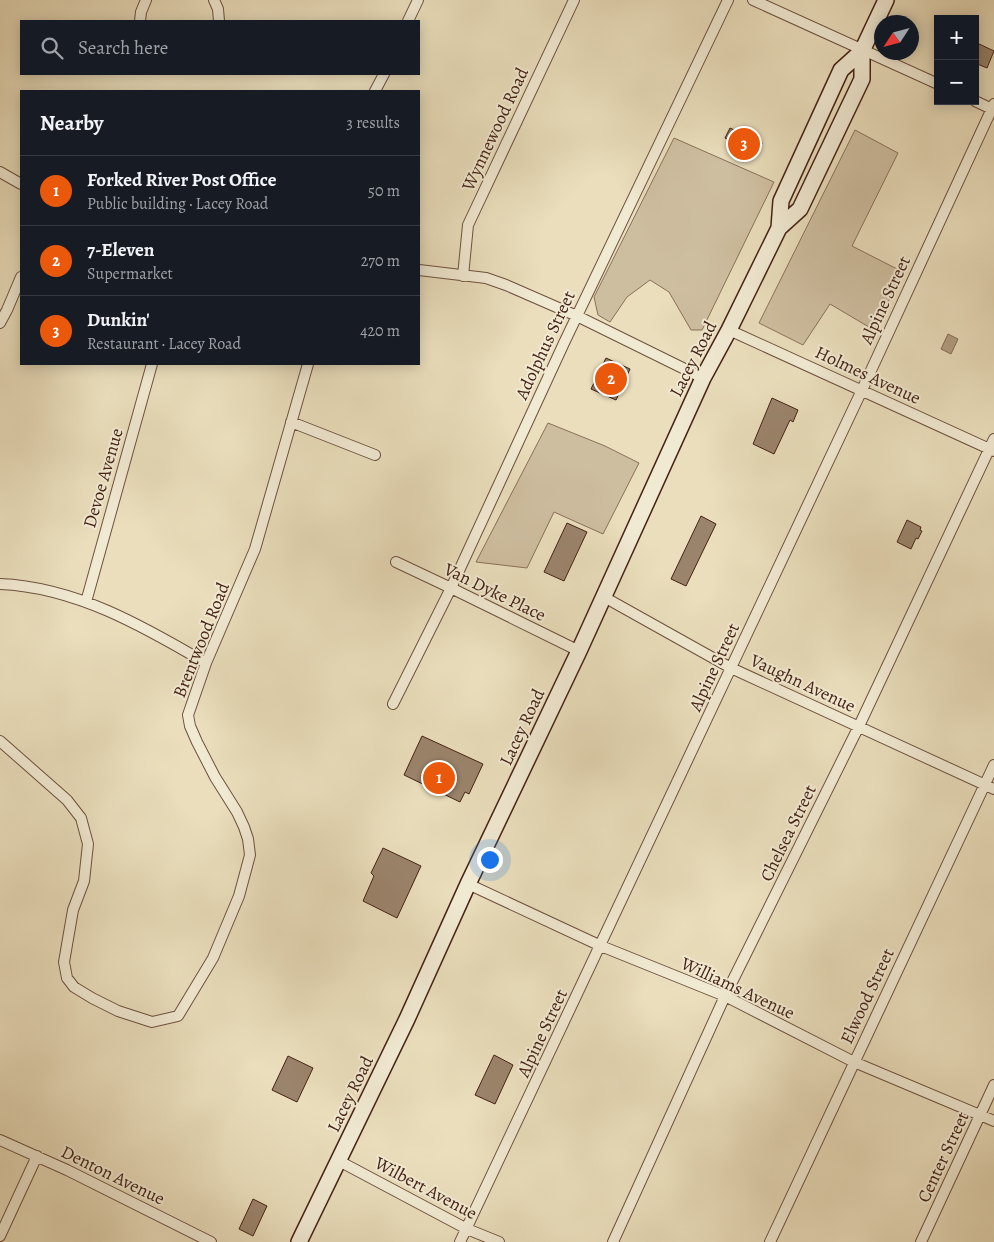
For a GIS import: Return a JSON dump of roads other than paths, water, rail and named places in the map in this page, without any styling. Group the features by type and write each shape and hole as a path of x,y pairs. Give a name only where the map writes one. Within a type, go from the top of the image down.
{"main road":[{"name":"Lacey Road","path":"779,228 781,201 841,70 862,51 886,0"},
{"name":"Lacey Road","path":"299,1242 407,1019 468,884 604,597 703,378 779,228 800,209 862,79 862,51"}],"street":[{"path":"140,20 146,0"},
{"path":"214,0 220,20"},
{"path":"408,20 418,0"},
{"name":"Wynnewood Road","path":"463,276 468,225 574,0"},
{"name":"Adolphus Street","path":"393,704 451,588 577,316 728,0"},
{"path":"753,0 934,82"},
{"path":"376,90 383,75"},
{"path":"979,102 993,107"},
{"name":"Alpine Street","path":"460,1242 601,946 993,107"},
{"path":"0,172 20,183"},
{"path":"420,270 486,278 506,285 577,316 703,378"},
{"path":"0,322 20,279"},
{"name":"Holmes Avenue","path":"729,330 992,450"},
{"name":"Devoe Avenue","path":"86,602 152,365"},
{"name":"Brentwood Road","path":"0,741 67,800 81,818 88,844 84,881 74,910 64,962 67,978 74,987 118,1011 152,1022 178,1016 213,958 239,896 250,855 248,839 237,812 215,777 190,726 188,715 206,663 255,549 308,365"},
{"path":"291,422 375,455"},
{"name":"Chelsea Street","path":"613,1242 725,996 859,726 992,450 994,438"},
{"name":"Van Dyke Place","path":"396,562 579,651"},
{"path":"0,584 44,590 86,602 156,633 206,663"},
{"name":"Vaughn Avenue","path":"604,597 731,668 989,787"},
{"name":"Elwood Street","path":"770,1242 854,1062 989,787 994,765"},
{"name":"Williams Avenue","path":"468,884 601,946 725,996 854,1062 994,1121"},
{"name":"Center Street","path":"922,1242 994,1085"},
{"name":"Denton Avenue","path":"0,1140 37,1156 211,1242"},
{"path":"0,1236 37,1156"},
{"name":"Wilbert Avenue","path":"338,1161 467,1229 499,1242"}],"place":[{"name":"Dunkin'","path":"744,144"},
{"name":"7-Eleven","path":"611,379"},
{"name":"Forked River Post Office","path":"439,778"}]}
